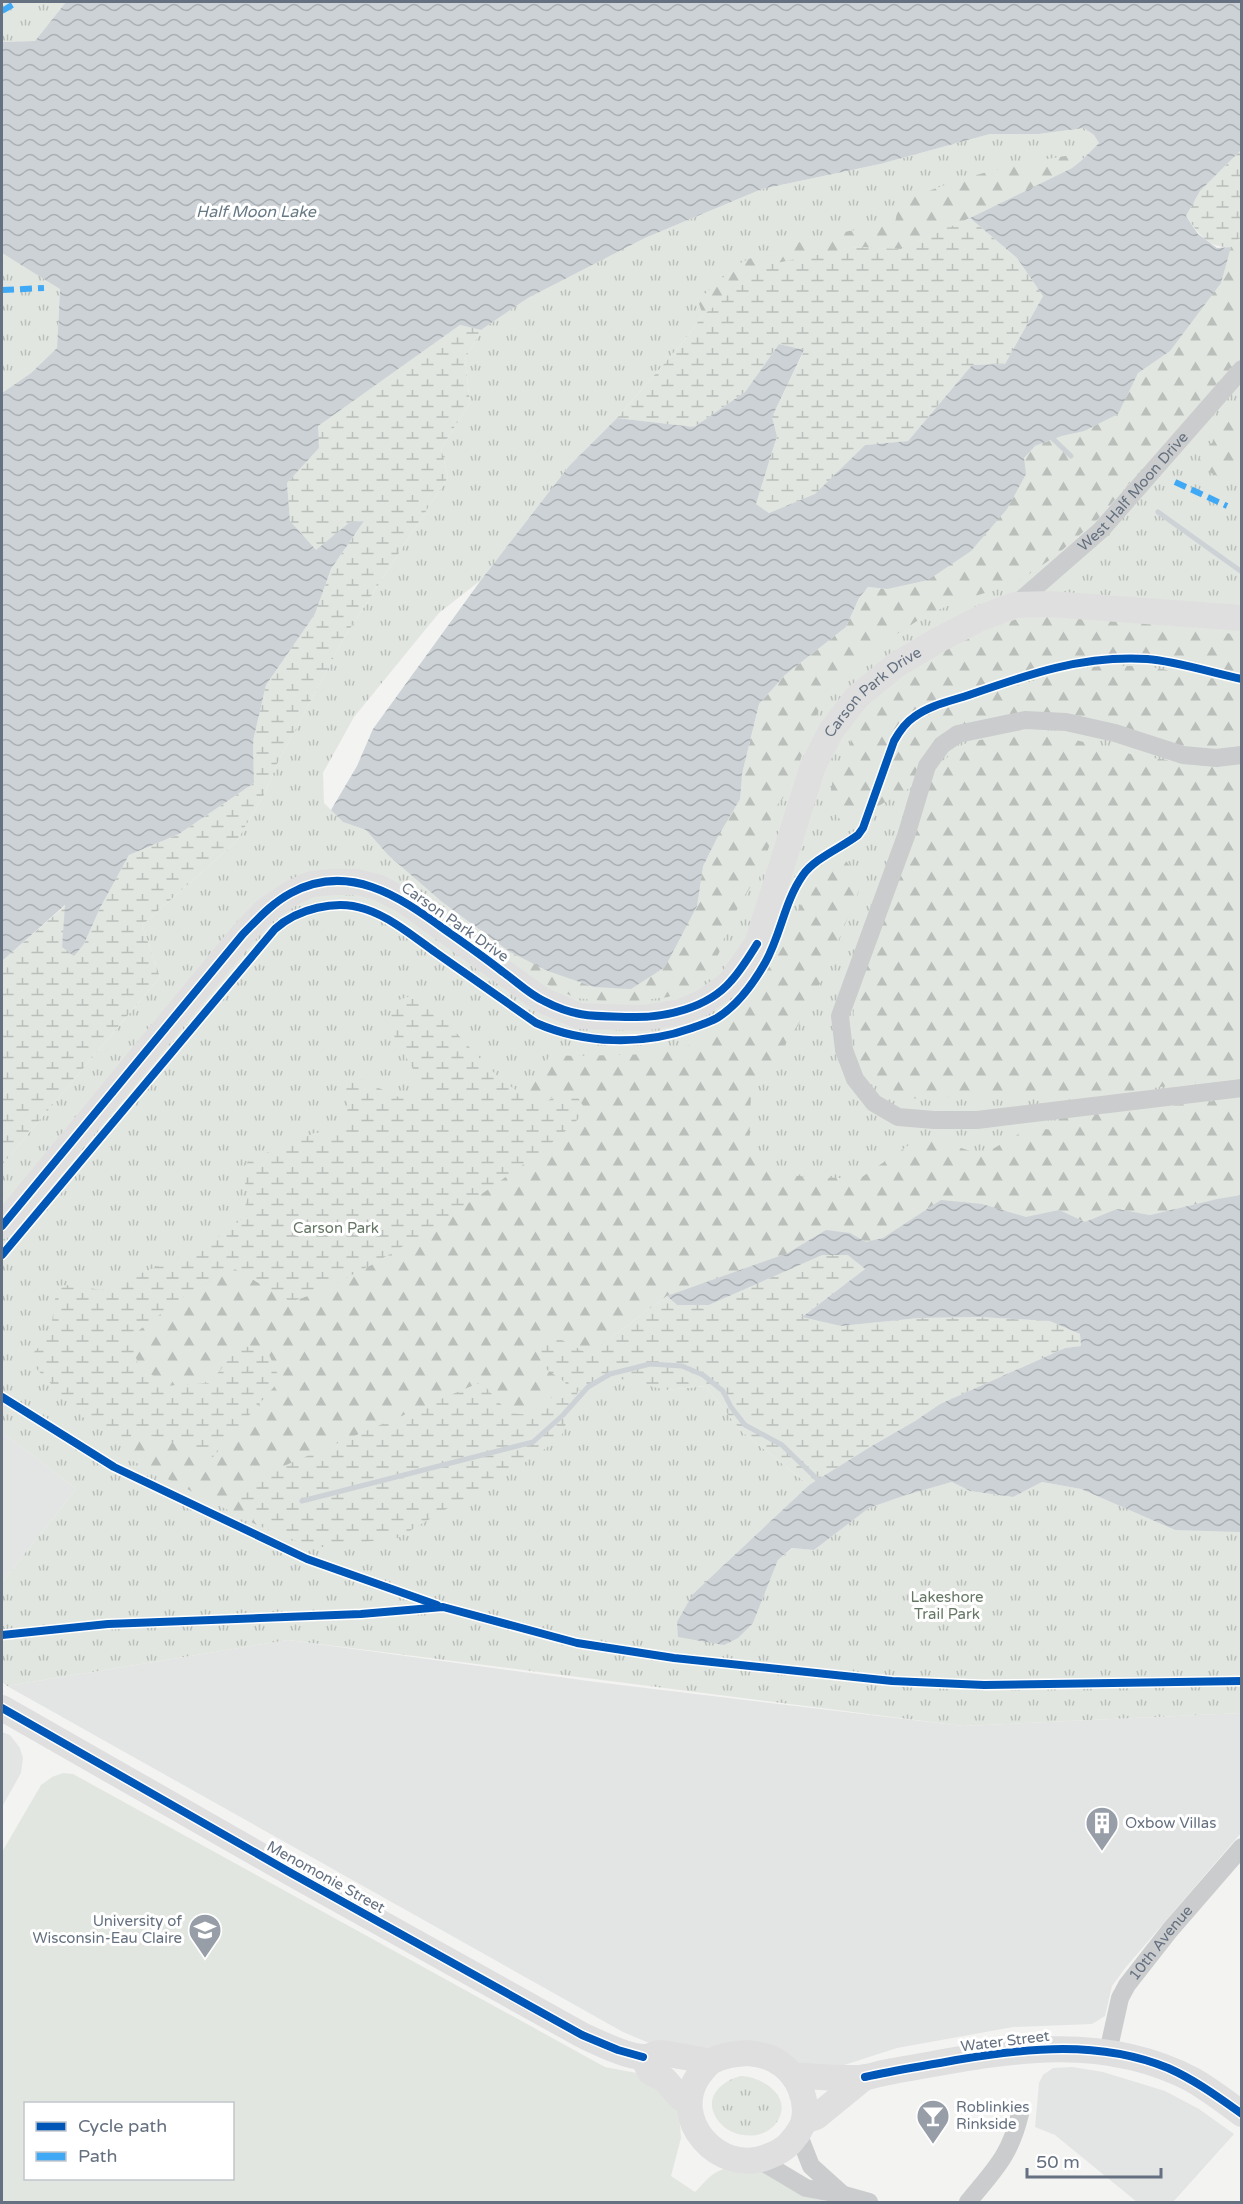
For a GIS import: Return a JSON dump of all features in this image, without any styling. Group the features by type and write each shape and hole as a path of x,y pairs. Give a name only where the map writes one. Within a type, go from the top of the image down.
{"main road":[{"name":"Carson Park Drive","path":"2,1226 243,934 266,911 290,894 311,884 333,882 357,882 377,887 415,908 542,1000 579,1016 643,1018 681,1012 704,1002 730,983 757,944 813,766 831,731 857,697 896,665 981,618 1015,605 1050,604 1242,618"},
{"name":"Menomonie Street","path":"2,1708 291,1874 582,2035 643,2058 659,2053 710,2062"},
{"name":"Water Street","path":"794,2077 801,2075 866,2077 1008,2051 1075,2048 1108,2052 1167,2068 1194,2081 1242,2114"},
{"path":"747,2053 764,2055 781,2063 794,2077 802,2092 805,2108 801,2127 787,2146 759,2160 740,2159 726,2156 703,2140 694,2128 688,2100 695,2081 710,2062 730,2055 747,2053"},
{"name":"Menomonie Street","path":"643,2058 650,2072 664,2079 681,2098 688,2100"},
{"name":"Water Street","path":"801,2127 866,2077"}],"street":[{"name":"West Half Moon Drive","path":"1015,605 1101,530 1242,369"},
{"path":"1242,755 1216,758 1183,755 1114,733 1066,722 1025,720 958,734 942,745 927,766 906,836 840,1016 843,1050 855,1078 874,1103 898,1117 977,1120 1242,1088"},
{"name":"10th Avenue","path":"1108,2052 1120,1998 1127,1985 1170,1930 1242,1847"},
{"path":"968,2202 1005,2156 1015,2135 1020,2114"},
{"path":"801,2127 811,2166 844,2195"},
{"path":"759,2160 806,2188 868,2202"}],"shaded area":[{"path":"2,1432 76,1489 2,1582"},
{"path":"288,1640 596,1682 963,1726 1241,1713 1241,1833 1126,1967 1112,1986 1105,2016 1092,2024 1013,2027 897,2048 832,2069 806,2067 777,2049 718,2051 661,2048 623,2032 7,1686"},
{"path":"2,1732 10,1735 20,1748 23,1758 21,1773 2,1807"},
{"path":"1072,2067 1103,2072 1165,2091 1199,2109 1234,2134 1173,2202 1137,2202 1055,2135 1035,2127 1039,2083 1043,2075 1053,2068"}],"green space":[{"path":"2,2 66,2 35,41 2,42"},
{"name":"Carson Park","path":"1084,128 1094,135 1099,143 1082,160 970,218 901,249 855,247 771,264 703,315 683,342 617,418 569,466 481,580 439,613 354,717 323,773 324,803 343,822 366,830 388,855 442,902 510,952 548,971 1221,283 1231,247 1241,237 1241,1195 667,1296 611,1337 666,1390 706,1386 740,1430 809,1485 693,1594 753,1623 778,1560 793,1548 814,1550 869,1508 952,1482 970,1491 1013,1497 1042,1482 1081,1489 1175,1530 1241,1529 1241,1713 963,1726 288,1640 7,1686 2,1682 2,1582 76,1489 2,1432 2,1165 160,977 142,925 236,842 265,793 277,764 344,638 448,477 441,448 470,403 465,359 481,330 528,298 645,238 762,189 880,164 990,134 1039,134"},
{"path":"1241,150 1241,237 1231,247 1223,247 1204,239 1186,216 1200,191"},
{"path":"1071,155 1082,160 1072,168 901,249 856,247 744,276 720,302 703,315 698,301 742,262 760,254 816,237 895,223 899,202 961,179 1018,164"},
{"path":"970,218 1017,258 1043,296 1005,364 972,365 908,441 865,445 816,494 769,513 756,504 777,436 772,417 804,351 779,344 745,392 694,427 617,418 683,342 703,315 720,302 744,276 771,264 856,247 901,249"},
{"path":"1241,237 1241,356 1098,519 1054,557 1014,584 962,600 928,614 881,644 830,687 816,716 789,791 777,805 768,827 771,840 759,878 751,886 729,923 719,953 703,981 668,997 621,1003 576,998 537,980 508,956 510,952 548,971 594,987 697,906 703,866 740,799 742,774 759,704 785,675 846,627 859,598 868,587 887,589 1035,446 1084,431 1118,414 1138,373 1170,351 1221,283 1231,247"},
{"path":"2,253 60,288 57,348 31,373 2,393"},
{"path":"460,325 481,330 465,359 470,403 441,448 448,477 344,638 277,764 265,793 236,842 142,925 160,977 2,1165 2,961 66,905 62,947 84,944 100,908 129,855 179,834 254,783 253,741 266,685 315,614 331,569 364,521 350,522 316,551 290,521 287,483 319,448 317,426"},
{"path":"1241,398 1241,482 1214,475 1198,464 1203,453 1228,422"},
{"path":"1033,614 1164,625 1241,635 1241,675 1139,653 1086,656 1017,674 920,707 901,721 889,736 866,813 842,821 828,807 834,773 850,746 853,722 887,685 972,633"},
{"path":"1105,666 1146,666 1241,684 1241,745 1222,749 1193,749 1103,723 953,727 934,739 913,786 875,808 900,741 912,724 923,718 997,691 1076,670"},
{"path":"1009,733 1068,738 1135,755 1205,766 1241,765 1241,1076 1109,1094 1050,1093 901,1099 880,1088 858,1058 852,1024 856,994 934,768 964,744"},
{"path":"836,860 846,861 862,883 824,976 795,1031 751,1090 749,1150 778,1175 859,1179 912,1143 929,1137 982,1155 1031,1127 1059,1131 1058,1118 1241,1098 1241,1195 1150,1215 1117,1209 1085,1222 1059,1211 1026,1217 982,1204 941,1200 883,1238 866,1242 850,1233 826,1230 788,1253 667,1296 589,1354 541,1409 520,1415 505,1409 481,1383 236,1493 257,1525 127,1458 132,1429 210,1383 167,1386 138,1365 130,1337 189,1292 235,1269 291,1302 319,1292 385,1258 458,1210 579,1099 559,1093 543,1104 526,1097 550,1055 653,1054 699,1043 743,1007 787,935 811,882"},
{"path":"416,994 506,1083 543,1104 559,1093 579,1099 586,1111 550,1144 486,1191 392,1253 343,1280 291,1302 235,1269 189,1292 130,1337 138,1365 167,1386 210,1383 240,1345 268,1352 280,1380 213,1457 132,1429 130,1444 84,1418 27,1359 50,1336 57,1286 71,1285 101,1290 206,1246 241,1220 249,1193 241,1173 250,1158 285,1147 314,1133 346,1131 348,1101 343,1086 361,1079 395,1096 413,1100 422,1085 389,1027 393,1002"},
{"path":"822,1255 848,1255 865,1269 803,1316 841,1326 919,1318 979,1317 1051,1321 1080,1334 1081,1346 1065,1348 940,1404 809,1485 740,1430 706,1386 666,1390 621,1379 578,1391 561,1437 535,1456 398,1538 314,1548 257,1525 236,1493 265,1474 481,1382 504,1407 513,1413 530,1413 546,1403 566,1383 546,1369 541,1350 550,1334 589,1354 667,1296 677,1305 709,1305"},
{"name":"University of Wisconsin-Eau Claire","path":"63,1773 73,1774 605,2067 637,2073 659,2086 679,2113 681,2138 671,2176 695,2192 715,2173 728,2168 742,2167 772,2176 829,2202 2,2202 2,1852 41,1785"},
{"path":"740,2076 756,2079 770,2087 780,2100 782,2108 776,2124 762,2134 744,2135 728,2130 715,2116 712,2108 714,2094 725,2083"}],"water":[{"name":"Half Moon Lake","path":"66,2 1241,2 1241,150 1200,191 1186,216 1198,234 1217,248 1231,247 1221,283 1170,351 1138,373 1118,414 1084,431 1035,446 1024,458 1026,474 1007,509 971,551 928,580 887,589 868,587 859,598 846,627 785,675 759,704 742,774 740,799 703,866 697,906 665,967 631,989 594,987 548,971 510,952 442,902 388,855 366,830 343,822 331,810 357,766 373,729 481,580 569,466 617,418 694,427 745,392 779,344 804,350 772,417 777,436 756,504 769,513 815,494 865,445 908,441 972,365 1005,364 1043,296 1017,258 970,218 1072,168 1099,143 1094,135 1084,128 1039,134 990,134 880,164 762,189 645,238 528,298 481,330 460,325 318,426 319,448 287,483 290,521 316,550 350,522 364,521 331,569 315,614 266,685 253,741 254,783 179,834 129,855 100,908 84,944 74,956 62,947 65,905 2,961 2,393 31,373 57,348 60,289 2,253 2,42 35,41"},
{"path":"1241,1195 1241,1532 1175,1530 1081,1489 1042,1482 1013,1497 970,1491 952,1482 869,1508 814,1550 792,1548 778,1560 753,1623 738,1638 724,1645 678,1637 677,1622 693,1594 809,1485 940,1404 1065,1348 1081,1346 1080,1334 1050,1321 979,1317 919,1318 841,1326 802,1317 865,1269 848,1255 822,1255 709,1305 677,1305 667,1296 788,1253 826,1230 850,1233 866,1242 883,1238 941,1200 982,1204 1026,1217 1059,1210 1085,1222 1117,1209 1150,1215"}],"waterway":[{"path":"1050,436 1071,456"},
{"path":"1158,512 1242,572"},
{"path":"302,1501 533,1442 563,1415 588,1387 610,1374 650,1364 682,1366 703,1375 723,1391 731,1407 745,1425 782,1445 818,1480"}],"marked path":[{"path":"2,11 17,2"},
{"path":"2,290 44,288"},
{"path":"1175,482 1227,506"}],"cycle path":[{"path":"2,1255 275,929 294,916 317,908 342,905 374,912 401,928 536,1023 554,1030 593,1039 613,1040 633,1040 673,1034 717,1018 732,1007 750,986 770,952 791,896 803,875 821,858 858,835 863,828 894,741 905,725 920,713 1035,673 1101,660 1158,660 1242,679"},
{"path":"2,1226 243,934 278,902 291,893 312,884 333,881 353,882 391,895 427,917 538,998 566,1011 586,1015 658,1016 698,1005 731,981 757,944"},
{"path":"2,1397 114,1467 307,1559 437,1605"},
{"path":"2,1635 108,1624 361,1614 443,1607 577,1643 674,1658 892,1681 984,1685 1242,1681"},
{"path":"2,1708 582,2035 618,2050 643,2057"},
{"path":"865,2077 1009,2052 1089,2050 1116,2053 1168,2068 1197,2083 1242,2114"}],"place":[{"name":"Oxbow Villas","path":"1102,1852"},
{"name":"University of Wisconsin-Eau Claire","path":"205,1959"},
{"name":"Roblinkies Rinkside","path":"933,2145"}],"park label":[{"name":"Lakeshore Trail Park","path":"947,1606"}]}
